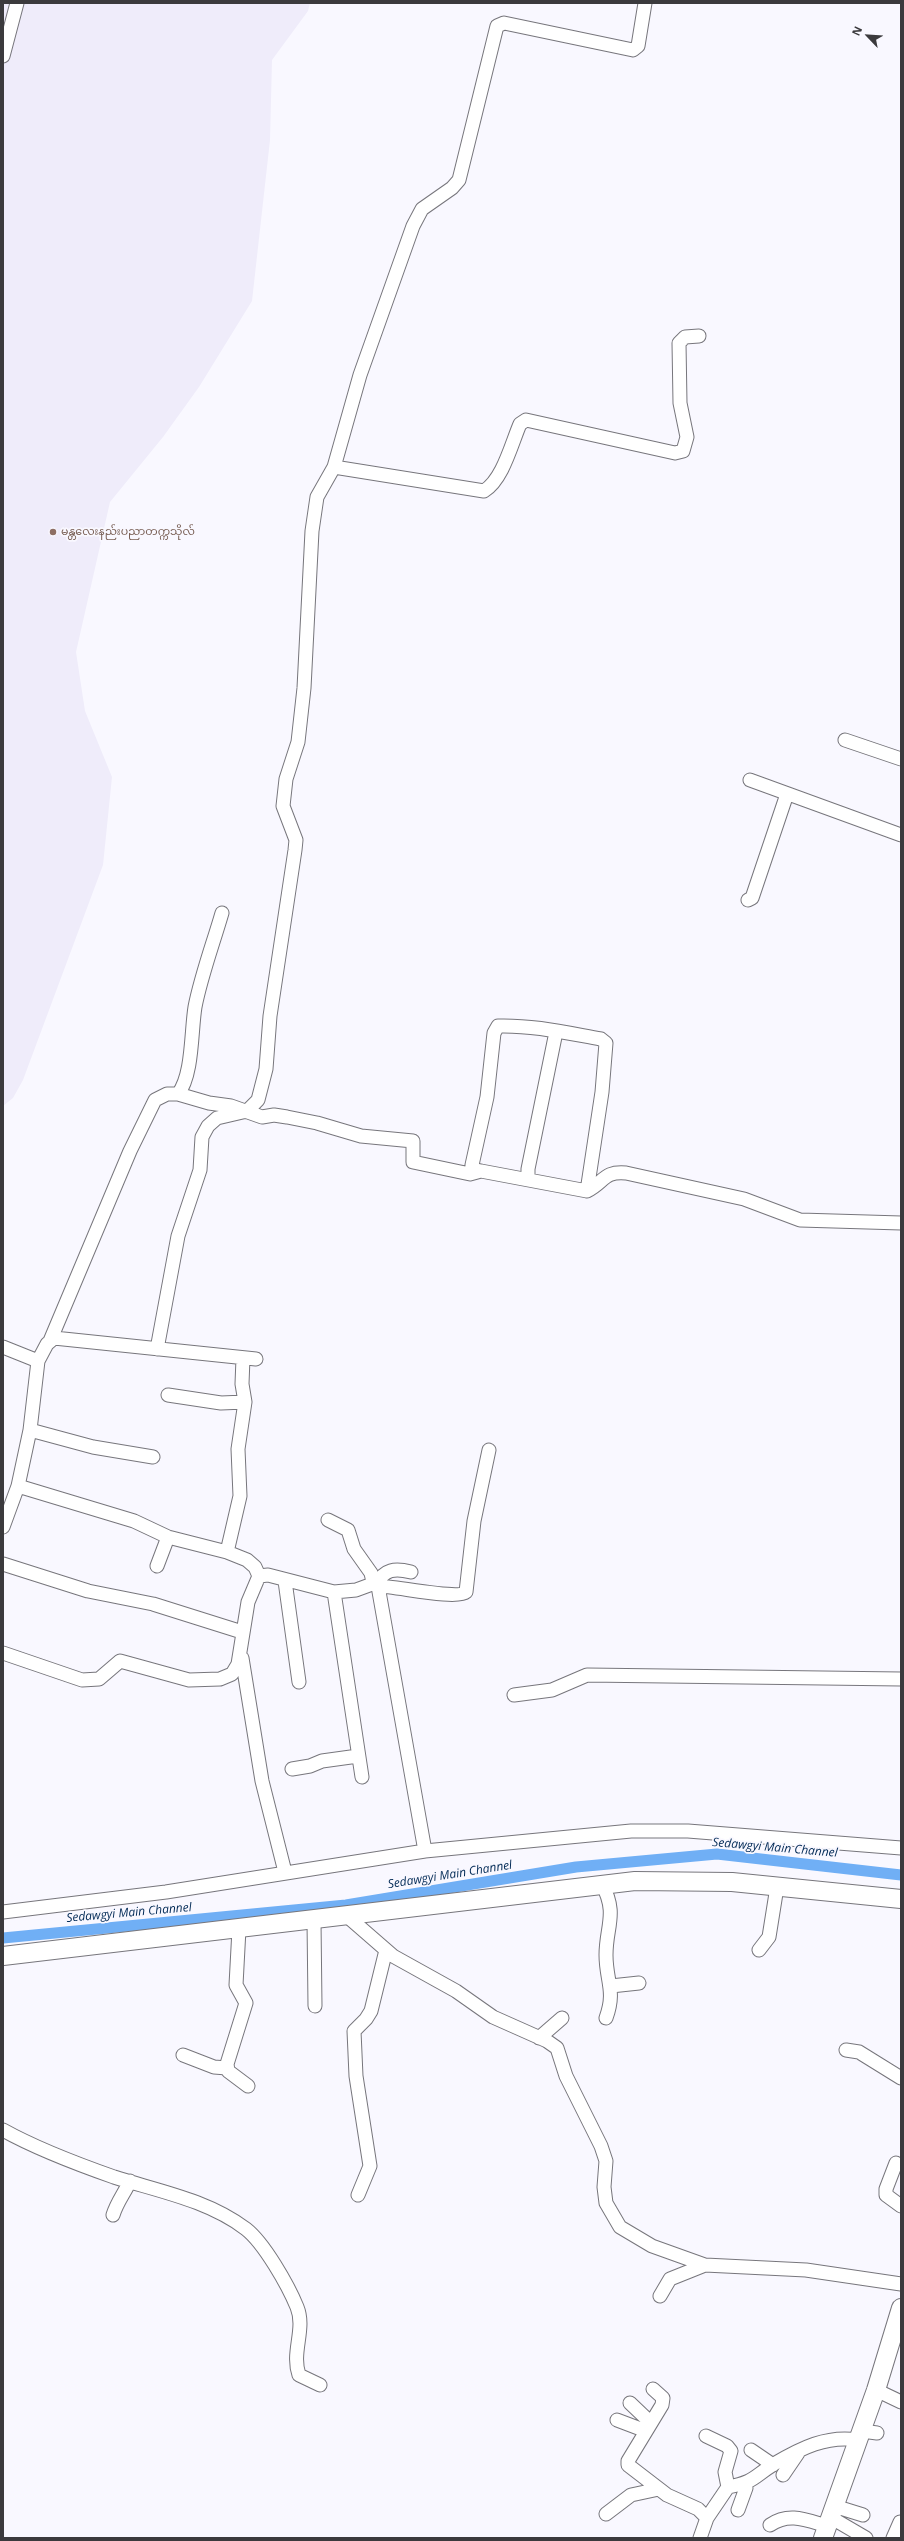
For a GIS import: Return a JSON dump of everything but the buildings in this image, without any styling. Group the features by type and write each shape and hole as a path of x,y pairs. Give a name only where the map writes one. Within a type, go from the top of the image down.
{"street":[{"path":"3,56 17,3"},
{"path":"157,1349 178,1236 200,1170 202,1137 208,1126 217,1118 247,1111 258,1100 266,1069 270,1016 292,884 296,840 283,806 286,779 298,742 304,696 312,531 317,497 334,467 360,375 413,226 422,209 452,188 459,180 497,26 504,23 633,50 638,46 645,3"},
{"path":"334,467 484,492 490,488 498,476 520,424 526,420 674,453 683,451 687,437 680,403 679,343 685,336 699,336"},
{"path":"845,740 901,759"},
{"path":"750,780 901,835"},
{"path":"748,900 752,898 787,794"},
{"path":"178,1094 188,1067 196,1007 222,913"},
{"path":"588,1191 606,1060 606,1043 602,1039 523,1025 498,1026 496,1029 487,1097 472,1169 528,1178 588,1191 598,1186 607,1174 615,1172 626,1173 744,1199 800,1220 901,1223"},
{"path":"528,1178 528,1169 556,1032"},
{"path":"3,1527 18,1486 30,1430 38,1361 50,1341 130,1151 155,1100 167,1094 178,1094 247,1111 262,1118 274,1115 317,1123 362,1136 413,1141 413,1162 470,1174 481,1171"},
{"path":"50,1341 58,1337 116,1346 249,1359 242,1384 245,1402 238,1449 240,1496 227,1552"},
{"path":"3,1347 38,1361"},
{"path":"168,1395 193,1397 221,1403 245,1402"},
{"path":"30,1430 93,1447 153,1457"},
{"path":"259,1576 268,1575 285,1581 334,1592 356,1590 376,1584 457,1596 466,1592 474,1521 489,1450"},
{"path":"18,1486 134,1521 168,1537 227,1552 247,1560 255,1567 259,1576 248,1602 242,1632 241,1654 262,1780 285,1872"},
{"path":"328,1520 348,1530 354,1548 376,1584 425,1851"},
{"path":"157,1566 168,1537"},
{"path":"3,1564 88,1590 153,1604 242,1632"},
{"path":"376,1584 380,1576 388,1570 411,1572"},
{"path":"285,1581 299,1682"},
{"path":"334,1592 362,1777"},
{"path":"3,1652 82,1680 99,1678 120,1661 189,1680 220,1678 232,1674 236,1670 241,1654"},
{"path":"514,1694 552,1690 587,1675 901,1679"},
{"path":"292,1769 310,1766 322,1761 358,1756"},
{"path":"3,1912 166,1892 425,1851 631,1831 688,1831 901,1848"},
{"path":"4,1959 602,1884 697,1880 901,1899"},
{"path":"602,1884 608,1895 611,1919 606,1953 606,1970 611,1986 610,2001 606,2018"},
{"path":"759,1950 769,1937 777,1887"},
{"path":"347,1916 386,1950 456,1991 493,2017 539,2038 556,2048 566,2076 601,2146 606,2161 604,2187 606,2203 612,2217 620,2227 652,2246 705,2265 806,2270 901,2284"},
{"path":"314,1921 315,2006"},
{"path":"227,2068 246,2003 236,1985 238,1929"},
{"path":"358,2195 370,2166 356,2076 354,2031 366,2019 370,2011 386,1950"},
{"path":"611,1986 639,1983"},
{"path":"539,2038 562,2018"},
{"path":"846,2050 859,2052 901,2078"},
{"path":"183,2055 214,2067 227,2068 236,2078 248,2086"},
{"path":"3,2130 94,2169 163,2191 210,2210 233,2221 253,2236 280,2276 299,2313 300,2323 296,2361 299,2375 320,2385"},
{"path":"896,2163 886,2195 901,2206"},
{"path":"113,2215 119,2198 124,2193 130,2181"},
{"path":"660,2296 670,2279 705,2265"},
{"path":"828,2522 866,2435 876,2390 896,2343 901,2308"},
{"path":"653,2389 663,2398 662,2405 628,2461 628,2465 631,2469 659,2489 698,2509 707,2518"},
{"path":"876,2390 901,2402"},
{"path":"630,2402 649,2427"},
{"path":"616,2420 649,2427"},
{"path":"700,2538 707,2518 721,2494 728,2487 744,2484 764,2474 773,2465 824,2440 866,2435"},
{"path":"706,2436 727,2446 731,2451 725,2472 728,2487"},
{"path":"751,2450 773,2465"},
{"path":"783,2475 798,2453"},
{"path":"738,2510 746,2488 744,2484"},
{"path":"606,2514 631,2495 659,2489"},
{"path":"828,2522 863,2515"},
{"path":"770,2525 785,2517 795,2517 828,2522 866,2538"},
{"path":"893,2538 900,2522"}],"shaded area":[{"name":"မန္တလေးနည်းပညာတက္ကသိုလ်","path":"3,3 310,3 308,11 272,60 270,140 252,301 199,387 163,437 110,502 76,652 85,711 112,777 103,865 23,1080 13,1098 3,1106"}],"waterway":[{"name":"Sedawgyi Main Channel","path":"3,1938 346,1905 576,1867 717,1854 901,1875"}],"place":[{"name":"မန္တလေးနည်းပညာတက္ကသိုလ်","path":"53,532"}]}
